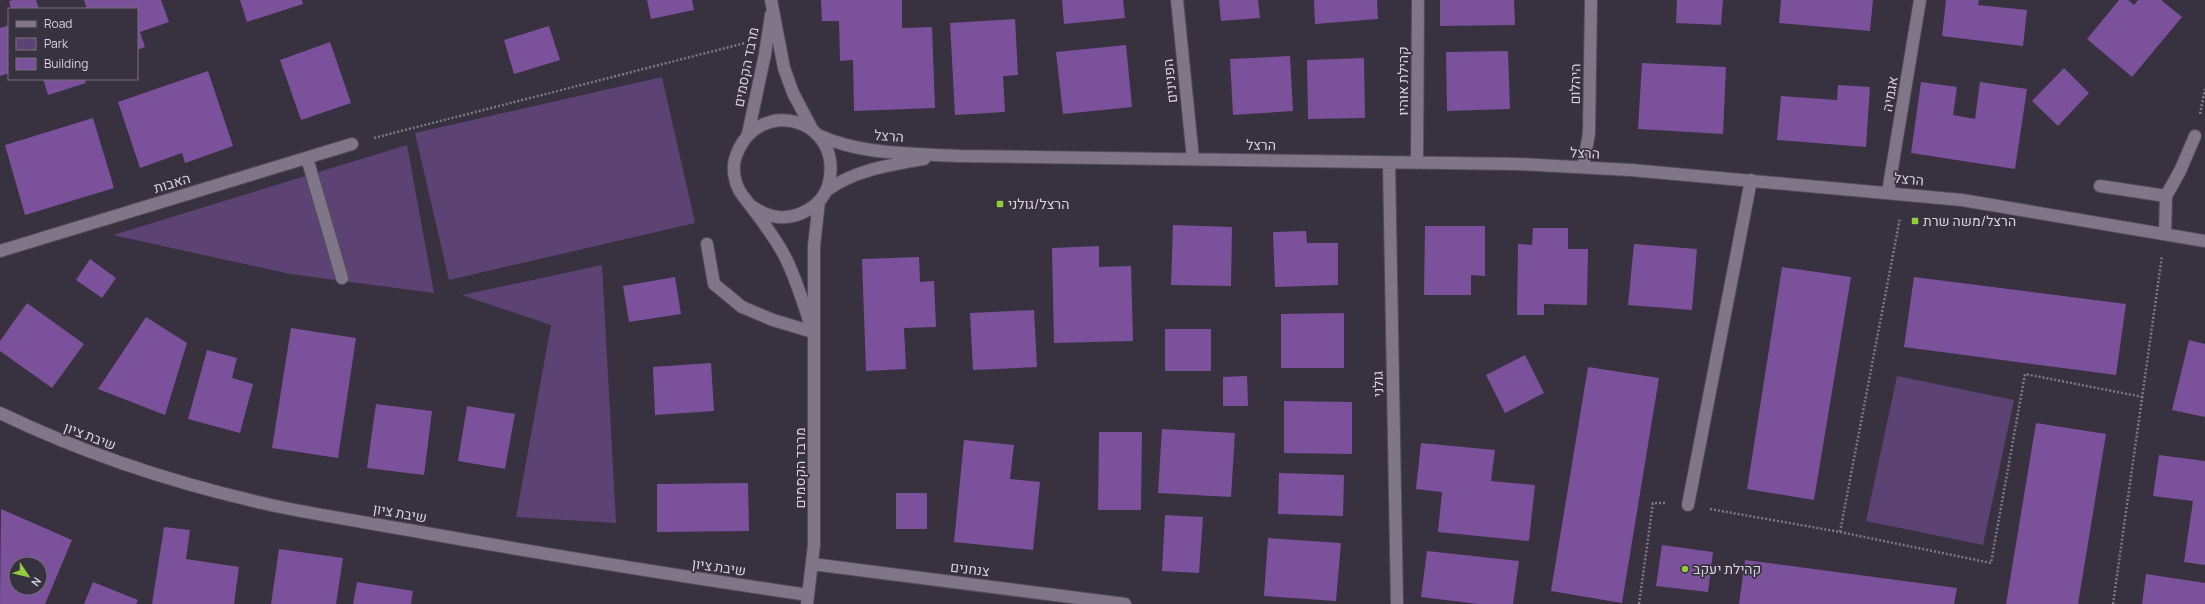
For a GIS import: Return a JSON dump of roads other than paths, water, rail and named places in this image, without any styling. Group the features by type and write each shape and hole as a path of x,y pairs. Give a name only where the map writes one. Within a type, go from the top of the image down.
{"street":[{"name":"הפנינים","path":"1177,0 1193,159"},
{"name":"קהילת אוהיו","path":"1417,163 1418,0"},
{"name":"היהלום","path":"1583,168 1589,133 1591,0"},
{"name":"אגמיה","path":"1888,192 1920,0"},
{"name":"מרבד הקסמים","path":"748,134 767,37 772,3"},
{"name":"מרבד הקסמים","path":"772,3 784,68 793,93 816,132"},
{"path":"772,120 786,120 800,123 816,132 827,148 831,162 831,176 827,190 819,201 807,210 793,216 778,217 763,213 750,205 740,193 735,178 734,162 739,147 748,134 759,125 772,120"},
{"name":"הרצל","path":"816,132 837,144 880,151 959,156 1389,162 1583,168 1751,180 1962,200 2205,241"},
{"path":"2165,234 2166,196 2180,171 2196,136"},
{"name":"האבות","path":"0,251 352,144"},
{"name":"הרצל","path":"827,190 842,179 862,172 925,159 959,156"},
{"path":"307,158 342,278"},
{"name":"גולני","path":"1389,162 1397,604"},
{"path":"1688,505 1751,180"},
{"path":"2100,186 2166,196"},
{"name":"מרבד הקסמים","path":"808,600 814,545 816,377 813,332 814,246 819,201"},
{"name":"מרבד הקסמים","path":"750,205 784,253 813,332"},
{"path":"707,244 714,284 742,307 773,320 813,332"},
{"name":"שיבת ציון","path":"0,413 78,448 130,467 195,486 284,508 808,600"},
{"name":"צנחנים","path":"812,564 1125,604"}],"place":[{"name":"הרצל/גולני","path":"1000,204"},
{"name":"הרצל/משה שרת","path":"1915,221"},
{"name":"קהילת יעקב","path":"1685,569"}]}
